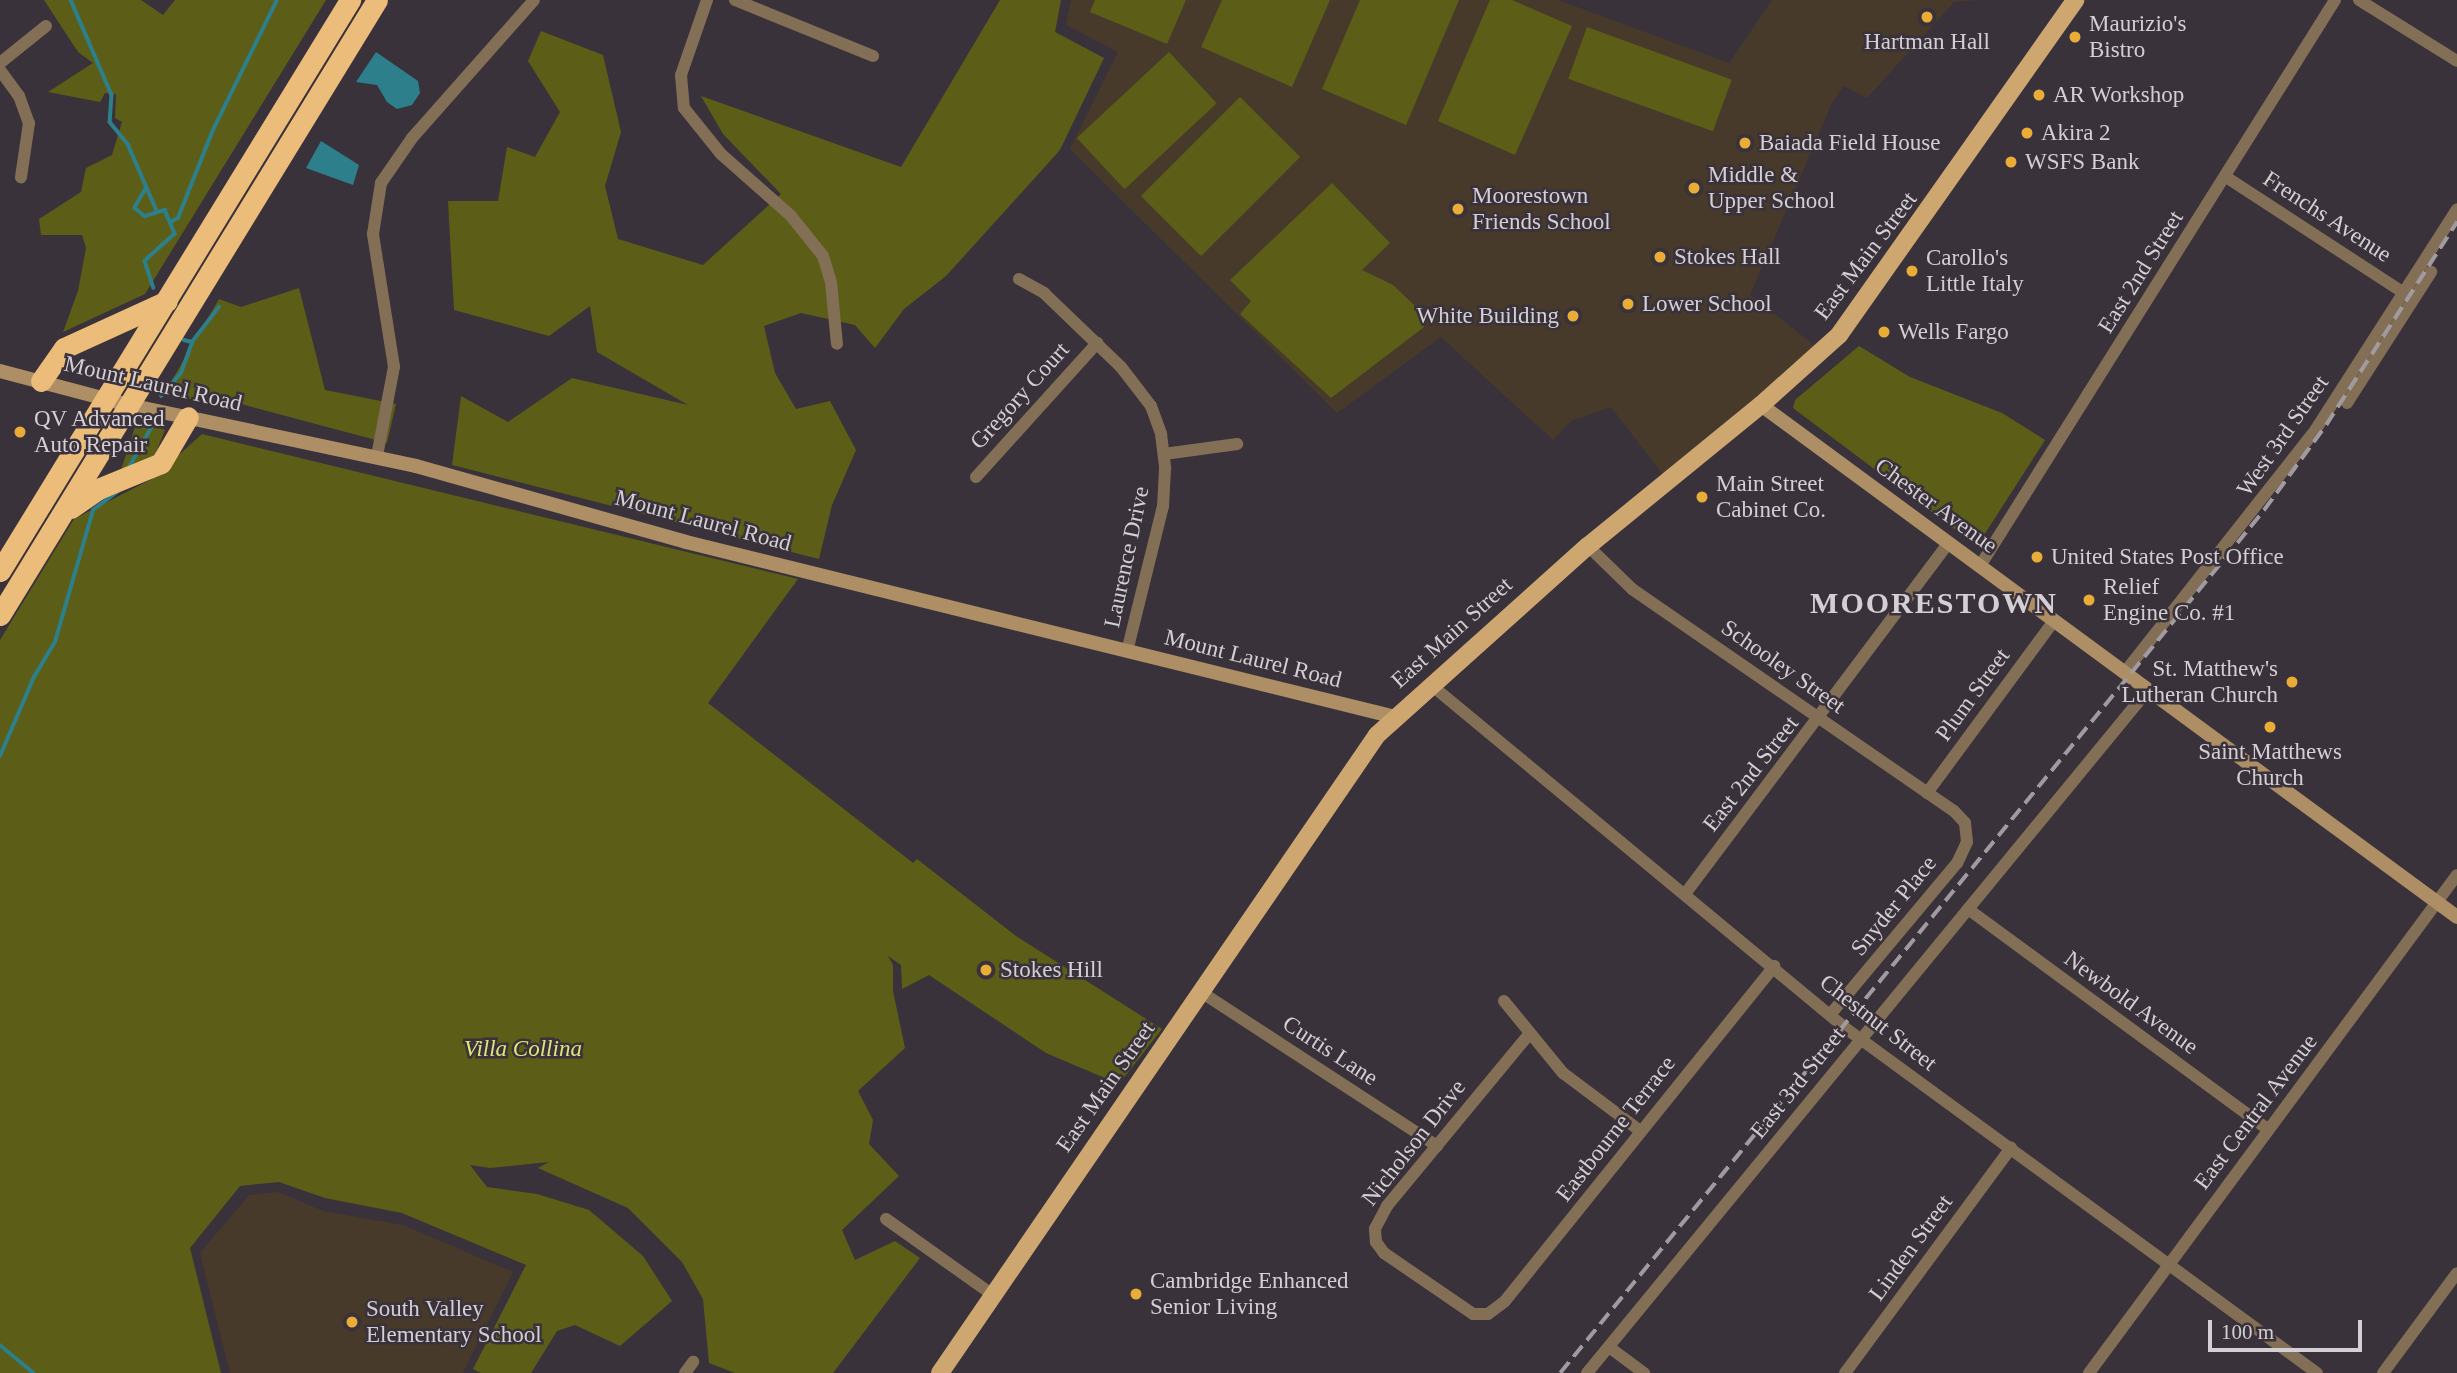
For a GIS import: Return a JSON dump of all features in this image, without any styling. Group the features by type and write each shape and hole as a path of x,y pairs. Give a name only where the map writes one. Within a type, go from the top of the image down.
{"highway":[{"path":"0,571 350,0"},
{"path":"0,615 377,0"},
{"path":"41,382 64,348 167,301"},
{"path":"61,516 98,489 161,463 188,417"}],"main road":[{"name":"East Main Street","path":"940,1373 1360,760 1395,717 1588,546 1823,352 1859,312 2075,0"},
{"name":"Mount Laurel Road","path":"0,371 129,405 377,456 686,542 1395,717"},
{"name":"Chester Avenue","path":"1761,405 2457,917"}],"street":[{"path":"377,456 394,367 373,234 381,183 412,138 534,0"},
{"path":"706,0 681,75 684,108 720,154 791,216 823,256 831,282 837,345"},
{"path":"735,0 873,56"},
{"name":"East 2nd Street","path":"1980,566 2335,0"},
{"path":"2359,0 2457,61"},
{"path":"0,63 46,26"},
{"path":"0,70 19,96 29,122 21,177"},
{"name":"Frenchs Avenue","path":"2226,177 2404,293"},
{"name":"West 3rd Street","path":"2124,672 2280,479 2457,209"},
{"name":"West 3rd Street","path":"2347,404 2431,272"},
{"name":"Laurence Drive","path":"1019,279 1044,293 1097,342 1152,406 1164,454 1161,516 1127,652"},
{"name":"Gregory Court","path":"975,477 1097,342"},
{"path":"1164,454 1237,444"},
{"name":"East 2nd Street","path":"1685,894 1820,719 1949,543"},
{"name":"Schooley Street","path":"1588,546 1632,589 1960,816"},
{"name":"Plum Street","path":"1927,793 2054,621"},
{"name":"Chestnut Street","path":"1430,684 1830,1015 2317,1373"},
{"name":"East 3rd Street","path":"1587,1373 2148,690"},
{"name":"Snyder Place","path":"1830,1015 1964,851 1968,832 1960,816"},
{"name":"East Central Avenue","path":"2089,1373 2457,876"},
{"name":"Newbold Avenue","path":"1968,909 2269,1130"},
{"name":"Eastbourne Terrace","path":"1488,1314 1505,1301 1639,1130 1774,966"},
{"name":"Curtis Lane","path":"1201,992 1437,1146"},
{"path":"1504,1001 1581,1090 1639,1130"},
{"name":"Nicholson Drive","path":"1488,1314 1473,1314 1458,1307 1384,1253 1376,1242 1375,1229 1381,1214 1530,1033"},
{"name":"Linden Street","path":"1845,1373 2011,1148"},
{"path":"886,1219 993,1295"},
{"path":"2383,1373 2457,1273"},
{"path":"1609,1347 1644,1373"},
{"path":"685,1373 693,1362"}],"shaded area":[{"name":"Moorestown Friends School","path":"1071,0 1558,0 1729,63 1772,0 1979,0 1954,2 1867,98 1844,86 1832,103 1750,295 1823,352 1667,480 1611,407 1571,421 1553,440 1441,337 1337,413 1070,149 1118,52 1066,25"},
{"name":"South Valley Elementary School","path":"278,1192 323,1211 403,1225 513,1272 463,1373 230,1373 200,1253 249,1195"}],"green space":[{"path":"44,0 141,0 163,15 175,0 326,0 145,294 63,332 78,291 86,248 82,235 41,235 39,219 81,192 86,168 112,155 122,122 115,118 116,94 105,93 100,102 48,92 93,63 78,52"},
{"path":"1000,0 1061,0 1055,32 1104,58 1060,150 946,276 904,309 875,348 855,325 801,313 764,326 775,373 796,409 830,401 856,450 832,505 819,559 452,465 461,396 508,422 572,378 688,405 597,352 590,306 549,336 454,310 448,201 498,201 507,147 535,157 560,112 528,61 541,31 603,55 621,132 605,186 618,239 703,265 781,194 723,134 701,96 901,167"},
{"path":"1095,0 1186,0 1167,44 1090,12"},
{"path":"1222,0 1330,0 1292,87 1201,47"},
{"path":"1360,0 1459,0 1406,125 1322,89"},
{"path":"1490,0 1512,0 1572,26 1515,155 1438,121"},
{"path":"1587,27 1732,80 1713,131 1568,79"},
{"path":"1169,52 1217,103 1125,189 1077,138"},
{"path":"1240,97 1300,157 1201,256 1141,196"},
{"path":"1332,183 1390,243 1362,270 1393,285 1416,307 1424,327 1331,398 1240,314 1251,301 1230,280"},
{"path":"299,288 325,390 396,404 387,443 219,398 201,401 164,394 219,299 241,307"},
{"path":"1859,346 1910,377 2002,413 2045,440 1977,546 1793,408 1795,400"},
{"path":"150,424 165,430 155,455 121,470 135,427"},
{"name":"Villa Collina","path":"202,434 798,579 708,703 913,863 917,859 1016,936 1162,1029 1119,1084 1046,1053 929,975 902,989 901,965 888,956 893,965 893,991 905,1048 858,1091 873,1120 869,1144 899,1176 842,1230 855,1260 895,1241 920,1258 833,1373 735,1373 709,1363 703,1299 682,1262 628,1208 538,1168 549,1162 490,1168 470,1165 487,1187 537,1194 589,1210 643,1256 672,1301 620,1346 575,1325 557,1331 531,1373 481,1373 473,1369 526,1265 402,1213 325,1198 279,1182 240,1186 190,1248 221,1373 0,1373 0,640 74,519 152,479"}],"water":[{"path":"376,52 418,81 420,93 412,105 397,109 387,102 377,85 356,82"},
{"path":"321,141 359,165 353,185 306,168"}],"waterway":[{"path":"71,0 112,95 110,122 128,144 157,211"},
{"path":"172,221 178,218 213,130 277,0"},
{"path":"147,187 135,208 145,216 165,210 175,234 145,261 154,288"},
{"path":"161,396 181,373 192,342 219,307"},
{"path":"184,340 192,342"},
{"path":"129,467 154,423"},
{"path":"0,756 34,677 55,642 93,510 120,490"},
{"path":"0,1345 34,1373"}],"railway":[{"path":"1560,1373 2264,510 2326,425 2457,222"}],"place":[{"name":"Hartman Hall","path":"1927,17"},
{"name":"Maurizio's Bistro","path":"2075,37"},
{"name":"AR Workshop","path":"2039,95"},
{"name":"Akira 2","path":"2027,133"},
{"name":"Baiada Field House","path":"1745,143"},
{"name":"WSFS Bank","path":"2011,162"},
{"name":"Middle & Upper School","path":"1694,188"},
{"name":"Moorestown Friends School","path":"1458,209"},
{"name":"Stokes Hall","path":"1660,257"},
{"name":"Carollo's Little Italy","path":"1912,271"},
{"name":"Lower School","path":"1628,304"},
{"name":"White Building","path":"1573,316"},
{"name":"Wells Fargo","path":"1884,332"},
{"name":"QV Advanced Auto Repair","path":"20,432"},
{"name":"Main Street Cabinet Co.","path":"1702,497"},
{"name":"United States Post Office","path":"2037,557"},
{"name":"Relief Engine Co. #1","path":"2089,600"},
{"name":"St. Matthew's Lutheran Church","path":"2292,682"},
{"name":"Saint Matthews Church","path":"2270,727"},
{"name":"Stokes Hill","path":"986,970"},
{"name":"Cambridge Enhanced Senior Living","path":"1136,1294"},
{"name":"South Valley Elementary School","path":"352,1322"}],"district":[{"name":"MOORESTOWN","path":"1934,603"}]}
